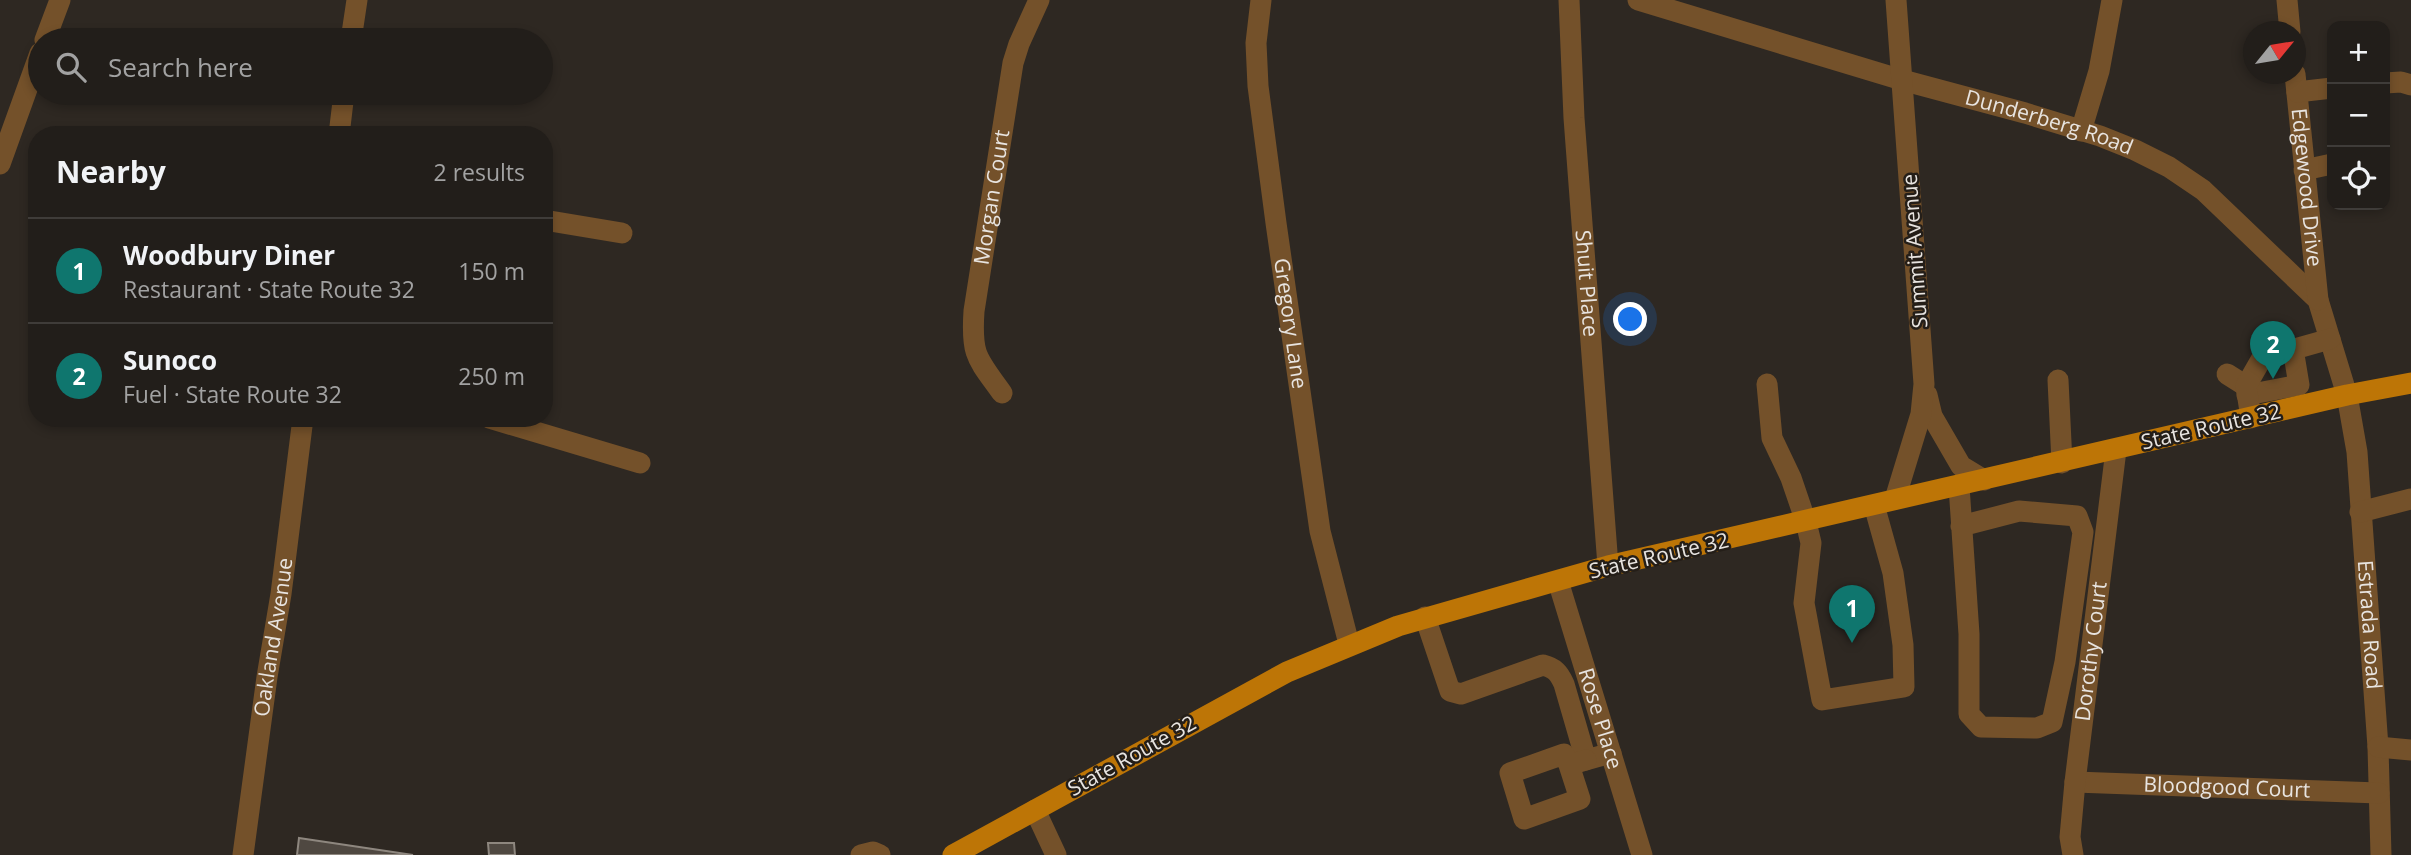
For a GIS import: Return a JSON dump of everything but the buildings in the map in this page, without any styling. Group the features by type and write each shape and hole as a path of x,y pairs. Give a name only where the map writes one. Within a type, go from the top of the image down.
{"main road":[{"name":"State Route 32","path":"953,855 1287,672 1349,644 1425,617 1608,566 2347,395 2411,383"}],"street":[{"path":"50,28 60,0"},
{"path":"353,28 357,0"},
{"name":"Morgan Court","path":"1002,393 978,360 972,342 974,311 1013,63 1018,44 1039,0"},
{"name":"Gregory Lane","path":"1261,0 1256,43 1258,86 1276,223 1320,531 1349,644"},
{"name":"Shuit Place","path":"1569,0 1574,118 1608,566"},
{"name":"Dunderberg Road","path":"1638,0 2081,131 2135,150 2169,167 2203,190 2318,300 2347,395"},
{"name":"Summit Avenue","path":"1895,499 1921,414 1924,384 1896,0"},
{"path":"2081,131 2099,71 2112,0"},
{"path":"2287,0 2289,21"},
{"path":"2390,83 2411,85"},
{"name":"Edgewood Drive","path":"2296,84 2318,300"},
{"path":"2303,84 2327,87"},
{"path":"0,164 28,86"},
{"path":"340,126 343,105"},
{"path":"2304,170 2327,165"},
{"path":"553,222 622,233"},
{"path":"2250,418 2246,390 2262,358 2330,339"},
{"path":"2227,374 2246,390 2299,385 2293,349"},
{"path":"2058,380 2062,463"},
{"path":"1767,384 1772,438 1791,478 1811,543 1804,603 1822,700 1904,687 1903,645 1893,573 1874,505"},
{"path":"1924,384 1932,416 1960,464 1984,481"},
{"name":"Estrada Road","path":"2347,395 2357,452 2378,747 2381,855"},
{"name":"Oakland Avenue","path":"243,855 302,427"},
{"path":"519,427 640,463"},
{"name":"Dorothy Court","path":"2073,855 2070,837 2075,782 2116,450"},
{"path":"1959,486 1961,526 1969,634 1969,715 1981,727 2037,728 2052,722 2065,662 2083,532 2077,516 2019,511 1961,526"},
{"path":"2360,512 2411,499"},
{"name":"Rose Place","path":"1558,581 1642,855"},
{"path":"1425,617 1447,687 1456,694 1543,665 1551,667 1558,672 1564,684 1577,763 1611,753"},
{"path":"2378,747 2411,750"},
{"name":"Bloodgood Court","path":"2075,782 2379,793"},
{"path":"1035,810 1056,855"},
{"path":"861,855 873,852 880,855"}],"place":[{"name":"Sunoco","path":"2273,379"},
{"name":"Woodbury Diner","path":"1852,643"}]}
